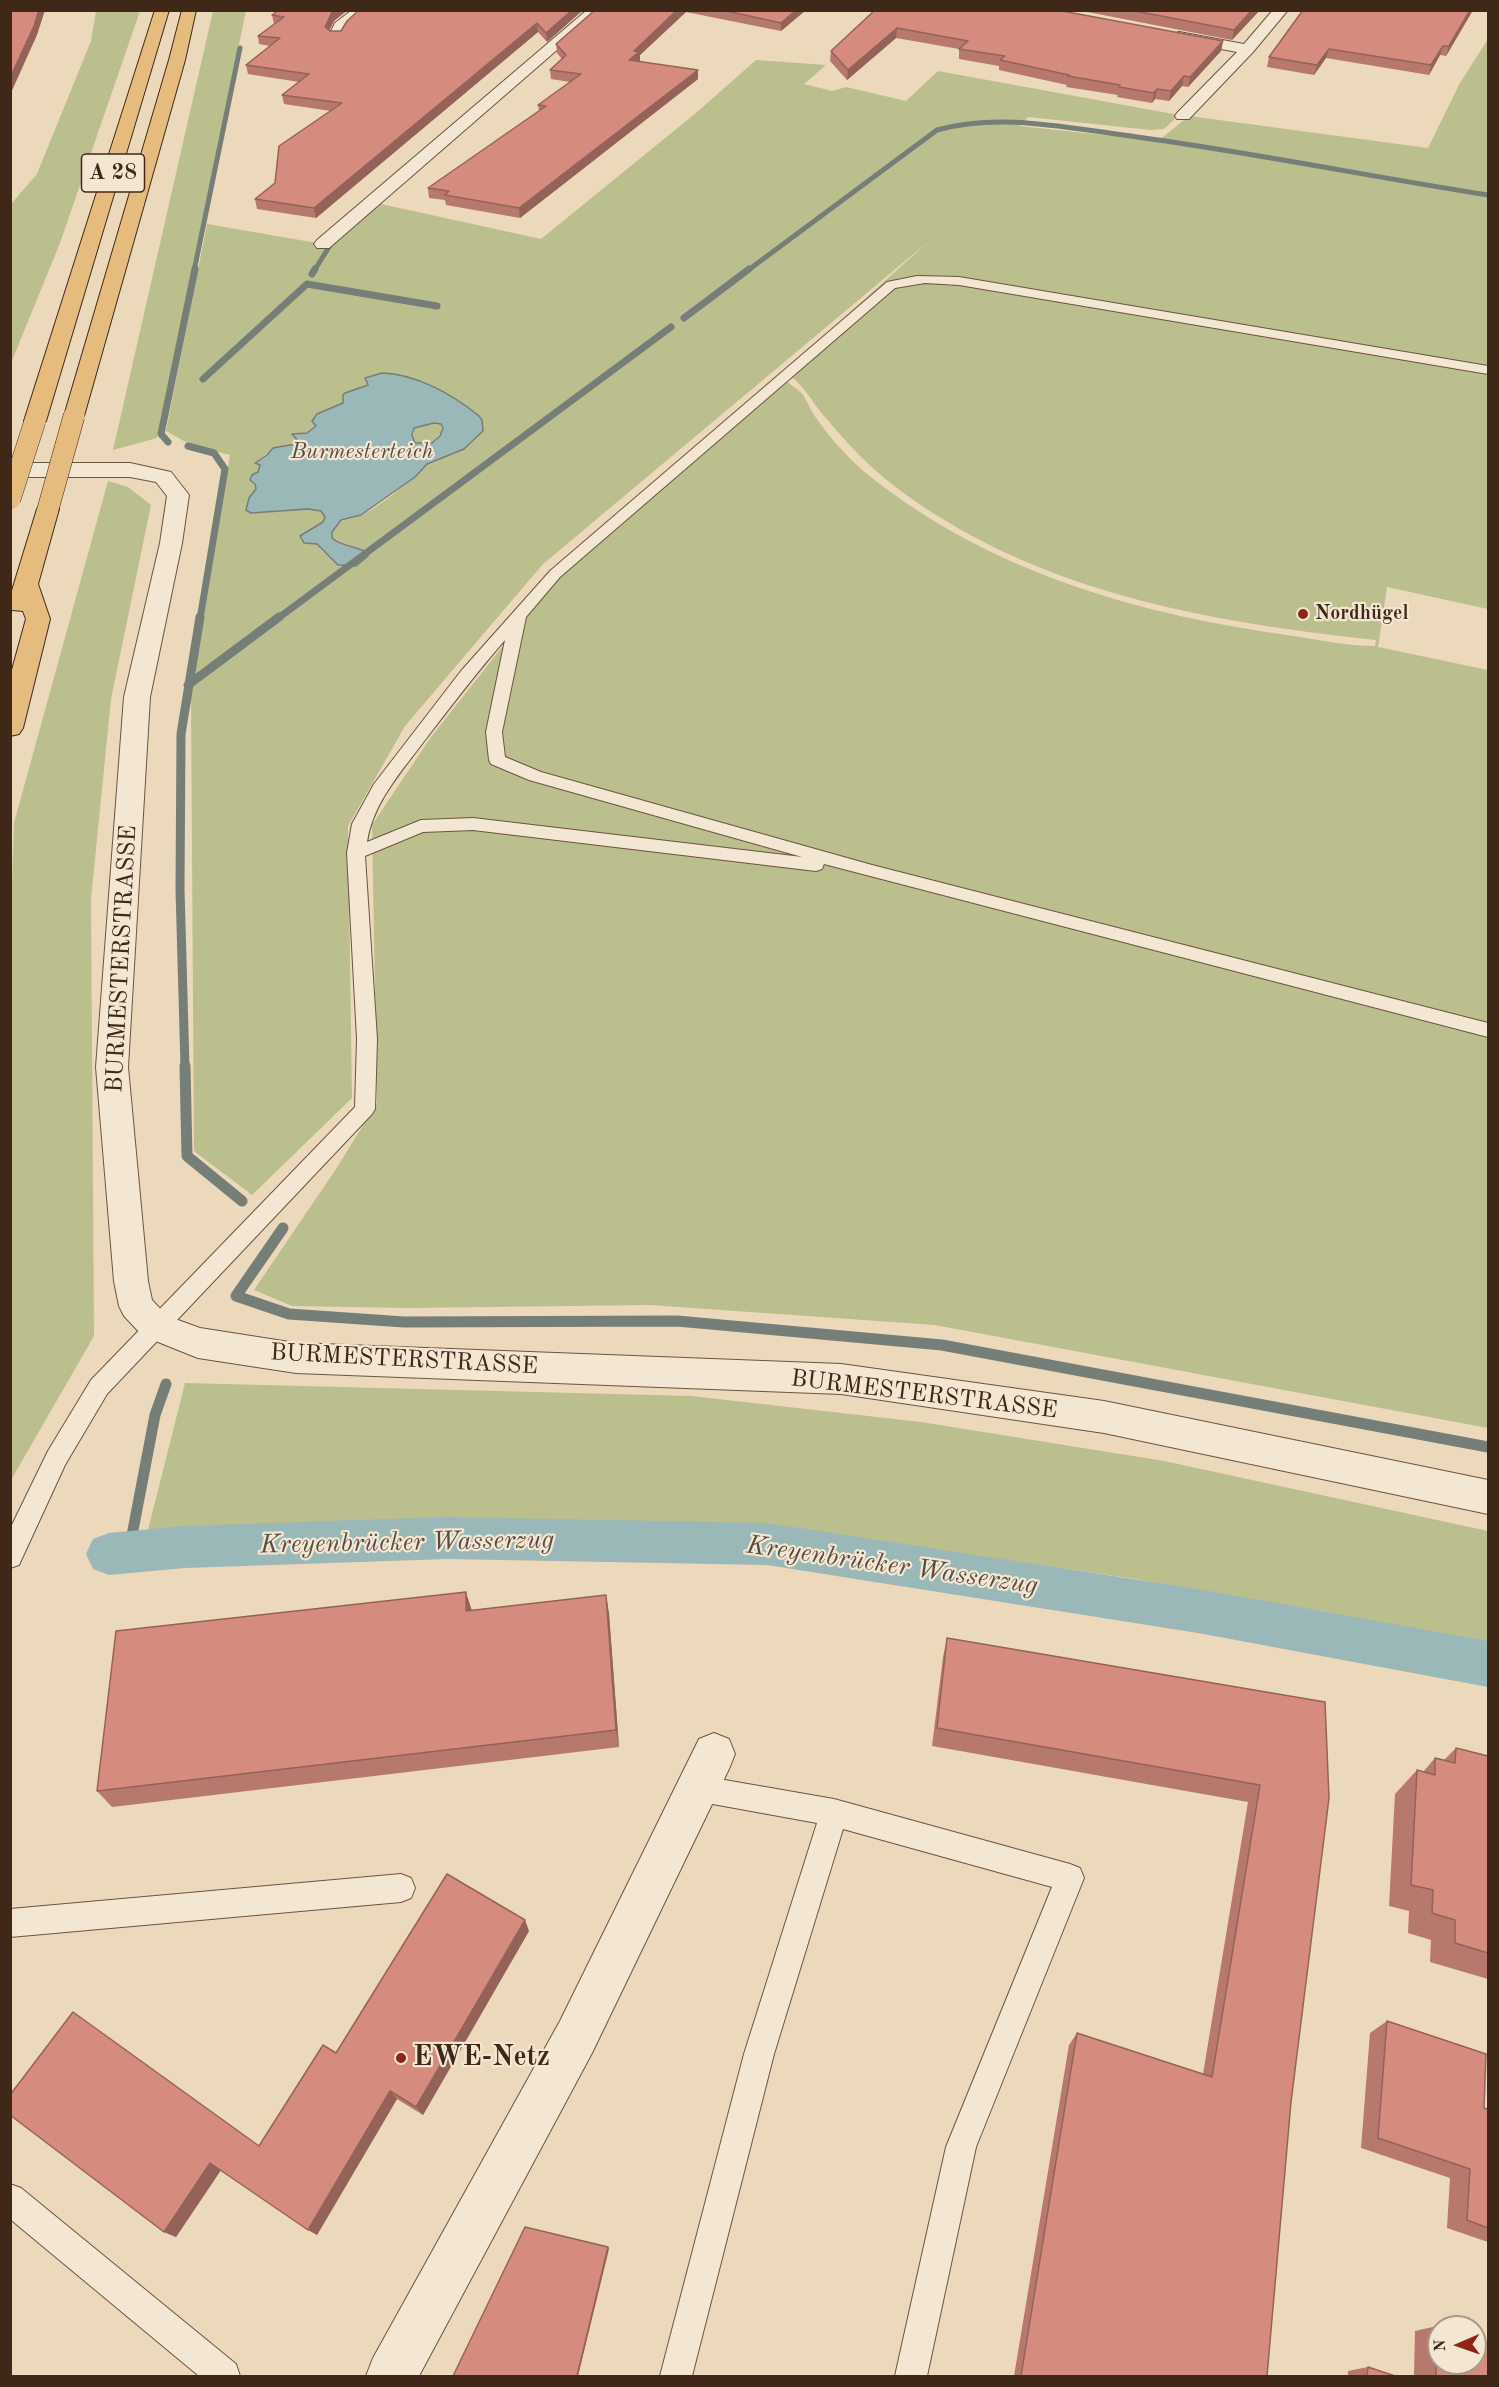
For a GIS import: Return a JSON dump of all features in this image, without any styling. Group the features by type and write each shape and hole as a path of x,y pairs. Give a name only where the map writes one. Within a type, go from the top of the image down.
{"highway":[{"name":"A 28","path":"10,499 162,10"},
{"name":"A 28","path":"10,638 177,60 189,10"},
{"path":"10,728 38,619 26,583"}],"street":[{"path":"337,35 340,26 362,10"},
{"path":"323,244 596,10"},
{"path":"1183,116 1248,49 1281,10"},
{"path":"1166,34 1248,49"},
{"name":"BURMESTERSTRASSE","path":"10,470 130,470 164,477 178,495 171,543 137,697 112,1067 131,1281 136,1306 155,1326 198,1343 296,1359 841,1380 1104,1417 1488,1497"},
{"path":"391,2376 576,2037 705,1771"}],"lane":[{"path":"10,1557 56,1458 99,1387 365,1109 367,1039 356,853 361,824 380,788 466,674 555,574 891,285 910,279 927,278 959,281 1488,370"},
{"path":"519,613 494,732 497,760 535,776 871,871 1488,1030"},
{"path":"356,853 421,826 473,824 871,871"},
{"path":"705,1771 834,1813 1070,1878 961,2146 911,2376"},
{"path":"676,2376 759,2054 834,1813"},
{"path":"10,1923 401,1888"},
{"path":"10,2199 224,2376"}],"green space":[{"path":"96,11 140,11 60,243 11,363 11,204 37,174 91,41"},
{"path":"213,11 246,11 157,438 113,450"},
{"path":"1488,39 1488,609 1387,587 1378,647 1488,670 1488,1428 935,1325 650,1305 409,1308 292,1306 254,1290 336,1169 377,1103 372,825 431,737 559,575 929,241 543,564 405,726 348,826 352,1098 252,1195 194,1151 191,697 230,455 191,445 166,431 207,224 323,244 372,202 541,239 696,113 756,60 826,65 804,84 832,91 846,87 906,101 938,71 1179,115 1164,129 1151,130 1028,117 1020,126 1158,141 1189,116 1428,148 1460,83","holes":["382,373 480,433 475,440 463,448 426,464 390,497 375,507 362,515 342,521 334,527 332,538 337,542 363,549 323,552 317,544 304,543 306,532 323,522 325,517 321,511 308,509 251,513 249,498 256,489 252,475 258,472 260,465 255,463 274,448 296,444 298,441 296,433 309,432 325,411 343,403 344,399 368,385 369,376","791,376 802,386 849,444 884,478 946,521 1003,551 1062,576 1122,595 1185,611 1248,623 1376,640 1375,646 1327,642 1171,614 1118,600 1014,563 965,539 917,511 864,472 826,432 803,395 785,380"]},
{"path":"425,423 441,424 443,431 432,443 419,444 413,440 414,428"},
{"path":"108,481 128,487 151,505 111,699 91,899 94,1336 11,1480 10,942 14,823"},
{"path":"185,1383 691,1396 921,1422 1164,1461 1488,1531 1488,1646 1136,1579 800,1530 485,1523 146,1538"}],"water":[{"name":"Burmesterteich","path":"382,373 421,381 457,400 479,416 482,420 483,431 464,449 427,464 415,477 361,515 341,520 332,532 332,538 368,553 368,556 356,566 338,565 317,544 304,543 300,536 323,522 325,517 321,511 308,509 251,513 246,510 249,498 256,489 255,484 250,480 252,475 258,472 260,465 255,463 273,448 296,444 298,441 292,434 307,433 316,426 312,421 317,414 343,403 345,393 368,385 365,378","holes":["434,423 441,424 443,428 440,436 432,443 415,443 412,435 414,428"]}],"building":[{"path":"10,10 39,10 10,78"},
{"path":"279,10 335,10 325,27 330,31 341,31 347,21 359,10 572,10 546,33 537,23 314,208 255,199 275,183 279,146 342,103 282,95 309,74 246,65 280,38 258,36 284,17 272,15"},
{"path":"595,10 677,10 634,51 639,52 629,60 698,70 519,208 445,195 449,191 428,188 546,106 538,105 581,74 550,70 566,55 556,44"},
{"path":"722,10 796,10 781,23"},
{"path":"875,10 1057,10 1223,41 1190,77 1184,76 1171,91 1157,89 1154,93 1000,60 1005,56 959,49 968,41 897,28 848,70 831,51"},
{"path":"1130,10 1252,10 1234,30"},
{"path":"1303,10 1470,10 1449,46 1443,46 1431,65 1329,49 1317,65 1269,57"},
{"path":"466,1592 466,1611 606,1595 616,1730 97,1791 116,1631"},
{"path":"947,1638 1325,1702 1329,1798 1291,2102 1267,2376 1021,2376 1077,2033 1212,2077 1260,1785 937,1728"},
{"path":"1456,1748 1488,1756 1488,1953 1455,1943 1455,1920 1432,1913 1433,1890 1411,1885 1417,1770 1435,1775 1435,1758 1455,1763"},
{"path":"447,1874 525,1920 416,2107 390,2091 308,2230 210,2163 164,2232 10,2115 10,2095 73,2012 259,2146 323,2045 336,2053"},
{"path":"1387,2021 1486,2054 1484,2108 1488,2109 1488,2228 1467,2220 1470,2169 1378,2138"},
{"path":"525,2227 608,2247 577,2376 453,2376"},
{"path":"1488,2344 1488,2376 1436,2376 1487,2375"},
{"path":"1368,2367 1395,2376 1367,2376"}],"waterway":[{"path":"194,271 240,48"},
{"path":"747,271 937,130 983,122 1053,125 1169,141 1488,195"},
{"path":"314,271 329,247"},
{"path":"168,442 161,434 195,269"},
{"path":"312,274 315,269"},
{"path":"684,318 749,269"},
{"path":"203,379 307,284 437,306"},
{"path":"277,619 671,327"},
{"path":"188,446 214,453 225,469 200,619"},
{"path":"189,684 200,617"},
{"path":"189,684 279,617"},
{"path":"185,1067 180,889 181,734 189,684"},
{"path":"185,1066 187,1156 242,1201"},
{"path":"283,1228 236,1296 289,1314 404,1322 677,1321 942,1345 1488,1447"},
{"path":"129,1551 155,1415 166,1384"},
{"name":"Kreyenbrücker Wasserzug","path":"109,1554 185,1547 447,1538 767,1544 1198,1611 1488,1664"}],"place":[{"name":"Nordhügel","path":"1303,614"},
{"name":"EWE-Netz","path":"401,2058"}]}
